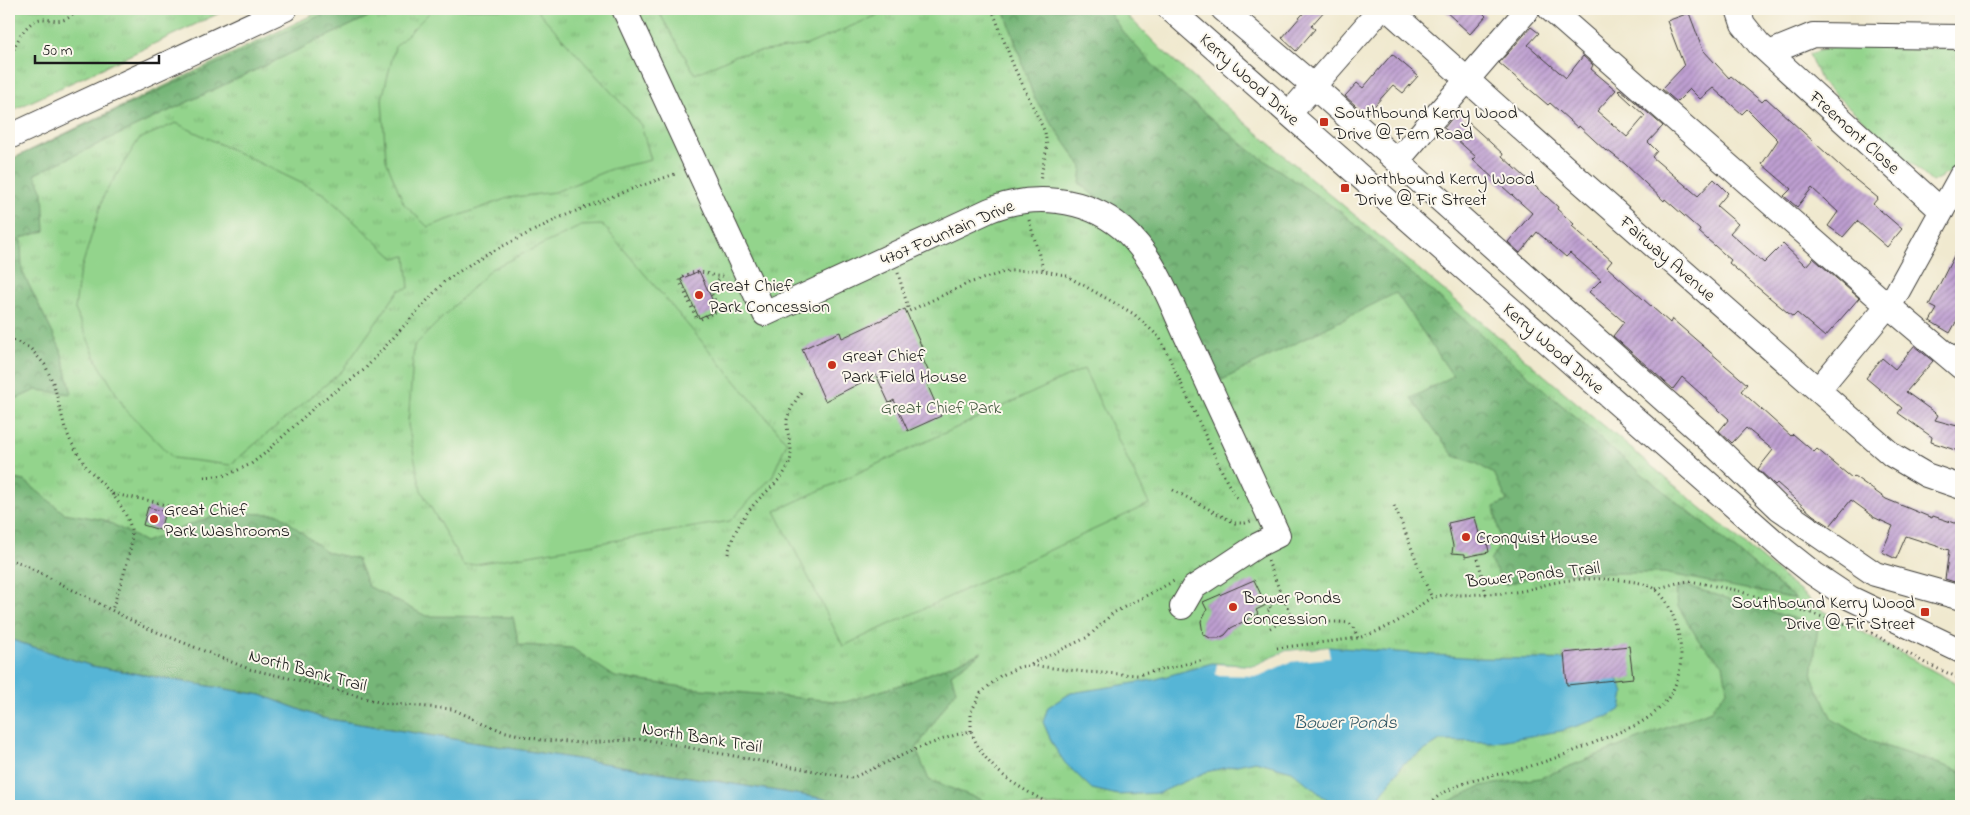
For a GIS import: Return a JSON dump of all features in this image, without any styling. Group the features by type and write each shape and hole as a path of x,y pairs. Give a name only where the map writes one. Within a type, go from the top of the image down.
{"street":[{"path":"9,137 285,9"},
{"name":"4707 Fountain Drive","path":"624,9 697,164 733,272 765,314 1010,202 1036,200 1073,203 1109,219 1122,228 1146,257 1174,311 1278,535 1262,543 1193,588 1182,607"},
{"name":"Kerry Wood Drive","path":"1170,9 1785,551 1814,574 1850,598 1961,651"},
{"path":"1289,114 1381,9"},
{"name":"Fairway Avenue","path":"1388,9 1892,455 1926,475 1961,488"},
{"path":"1397,161 1528,9"},
{"path":"1550,9 1961,367"},
{"name":"Freemont Close","path":"1738,9 1746,29 1769,53 1942,211"},
{"path":"1233,12 1703,435 1779,508 1875,574 1961,598"},
{"path":"1769,53 1813,35 1961,37"},
{"path":"1818,390 1889,306 1961,176"}],"path":[{"path":"9,58 20,34 32,23 38,20 62,21 69,18 78,9"},
{"path":"992,9 1014,67 1045,132 1047,146 1040,188 1028,219 1044,272"},
{"path":"9,26 15,20"},
{"path":"204,477 227,475 251,464 264,454 320,403 364,370 444,282 479,258 559,218 626,191 686,170 697,164"},
{"path":"890,256 901,281 909,311 969,283 997,274 1016,270 1039,270 1064,275 1134,314 1160,338 1227,482 1242,505"},
{"path":"696,317 680,279 698,270 733,272"},
{"path":"701,319 717,311 718,307 709,288 733,272"},
{"path":"9,338 30,348 45,365 54,385 63,422 71,442 87,468 112,494 129,524 131,541 112,610"},
{"path":"728,554 731,541 742,521 751,508 787,468 792,457 787,431 788,419 801,392"},
{"path":"1173,490 1236,523 1252,521"},
{"path":"112,494 152,501 183,511"},
{"path":"1394,506 1432,598"},
{"path":"1247,513 1262,543 1283,599 1292,617 1308,623 1349,624 1358,638"},
{"path":"1477,554 1486,594"},
{"name":"North Bank Trail","path":"9,560 22,563 142,626 249,669 319,685 382,704 452,709 502,731 541,740 584,743 643,739 852,778 916,749 970,731"},
{"path":"1053,806 999,773 984,757 970,731 971,712 981,693 1000,676 1010,670 1029,665 1088,638 1113,613 1163,585 1179,579"},
{"name":"Bower Ponds Trail","path":"1277,648 1358,638 1394,623 1437,596 1516,592 1559,581 1583,579 1631,582 1656,589"},
{"path":"1427,806 1444,792 1470,782 1541,763 1634,726 1645,721 1663,706 1671,697 1676,686 1681,647 1674,618 1656,589 1690,581 1735,590 1866,630"},
{"path":"1268,611 1271,609 1269,605 1283,599"},
{"path":"1270,628 1292,617"},
{"path":"1029,665 1138,675 1204,660"}],"green space":[{"path":"9,9 228,9 9,112"},
{"name":"Great Chief Park","path":"325,9 1121,9 1162,50 1229,109 1822,610 1961,686 1961,806 852,806 839,801 9,639 9,172 12,159"},
{"path":"334,9 385,9 35,174 43,192 45,231 21,238 22,271 61,350 72,394 36,390 9,402 9,172 12,159"},
{"path":"433,9 536,9 641,125 651,160 611,169 555,192 508,198 428,227 404,204 386,160 382,99 395,47"},
{"path":"657,9 892,9 807,45 736,55 695,74"},
{"path":"1004,9 1107,9 1122,31 1171,85 1252,152 1341,212 1614,451 1796,599 1664,573 1546,573 1505,585 1490,561 1501,543 1494,507 1507,501 1495,475 1476,463 1454,456 1411,398 1453,376 1396,293 1220,381 1122,219 1080,184 1082,167 1034,98"},
{"path":"1840,44 1961,50 1961,155 1952,171 1932,182 1821,82 1809,54"},
{"path":"176,123 324,194 394,258 406,256 409,288 399,290 342,371 230,465 173,458 126,410 97,361 75,309 79,276 104,195 139,139"},
{"path":"603,225 787,442 772,477 730,521 464,566 421,490 408,425 414,346 491,269 581,226"},
{"path":"1084,369 1149,504 843,646 775,511"},
{"path":"9,478 25,481 64,513 105,520 145,542 221,513 279,514 326,552 357,559 368,586 426,616 513,617 519,645 572,648 615,677 691,688 845,702 909,682 982,652 951,674 956,690 916,749 929,780 998,806 857,806 839,801 322,718 261,695 92,666 9,639"},
{"path":"1684,585 1818,626 1812,677 1832,719 1869,741 1961,771 1961,806 1440,806 1481,786 1540,778 1711,710 1727,690 1723,664 1699,641 1678,606 1676,588"}],"water":[{"path":"9,639 92,666 261,695 322,718 839,801 852,806 9,806"},
{"name":"Bower Ponds","path":"1328,647 1477,658 1593,660 1617,676 1624,693 1621,709 1609,716 1561,731 1493,742 1440,741 1403,764 1373,806 1329,806 1327,800 1292,771 1255,761 1206,772 1159,793 1118,795 1092,789 1065,763 1053,745 1043,722 1048,707 1071,693 1153,680 1212,663 1254,666 1286,651"}],"pier":[{"path":"1328,647 1330,658 1290,662 1259,676 1215,675 1217,664 1254,666 1286,651"}],"building":[{"path":"1307,9 1326,9 1311,26 1315,29 1296,51 1282,38"},
{"path":"1443,9 1479,9 1486,16 1470,34"},
{"path":"1689,13 1703,50 1729,78 1731,76 1762,102 1766,98 1851,176 1878,198 1873,204 1902,229 1887,247 1857,221 1843,237 1828,226 1838,212 1812,188 1797,207 1784,196 1791,189 1762,164 1778,140 1747,109 1742,114 1713,88 1700,99 1690,89 1677,102 1662,89 1684,66 1667,21"},
{"path":"1531,27 1539,33 1528,45 1566,78 1583,56 1593,65 1591,69 1616,90 1597,111 1627,137 1645,116 1618,91 1620,89 1663,126 1648,142 1657,151 1652,157 1698,196 1714,179 1728,193 1717,206 1738,224 1730,233 1764,263 1783,244 1806,266 1813,258 1859,298 1825,337 1797,313 1793,317 1751,282 1729,263 1731,260 1699,232 1700,230 1665,199 1664,201 1625,164 1606,151 1550,103 1548,105 1499,63"},
{"path":"1392,54 1418,76 1403,93 1393,85 1366,115 1345,96 1357,83 1363,88"},
{"path":"1457,112 1558,207 1557,209 1574,224 1572,226 1612,261 1607,267 1670,323 1672,319 1747,384 1741,391 1791,436 1793,434 1814,452 1817,449 1852,478 1854,476 1886,499 1932,518 1933,516 1954,523 1961,522 1961,584 1945,579 1949,550 1906,536 1896,559 1882,552 1893,526 1873,517 1851,500 1830,526 1813,515 1758,469 1773,450 1746,428 1732,443 1719,431 1729,419 1682,377 1673,389 1613,336 1624,322 1589,292 1601,280 1570,253 1566,257 1537,232 1520,253 1508,242 1532,213 1473,160 1476,157 1444,128"},
{"path":"1961,242 1961,313 1950,333 1930,321 1937,309 1929,305"},
{"name":"Great Chief Park Concession","path":"699,271 717,310 699,318 681,279"},
{"path":"905,309 924,352 920,353 933,381 927,384 941,416 908,431 894,400 889,403 876,375 825,401 802,349 840,332 842,338"},
{"path":"1914,346 1933,361 1906,392 1938,415 1935,420 1961,427 1961,452 1931,442 1932,437 1898,413 1902,408 1866,378 1882,358 1895,369"},
{"name":"Great Chief Park Washrooms","path":"148,507 165,512 160,530 143,525"},
{"name":"Cronquist House","path":"1475,517 1480,538 1486,537 1489,552 1465,557 1465,554 1452,553 1453,546 1448,523"},
{"name":"Bower Ponds Concession","path":"1254,580 1266,605 1256,610 1258,614 1231,628 1225,635 1219,638 1210,638 1203,634 1201,621 1207,610 1203,602"},
{"path":"1629,646 1633,678 1567,685 1564,653"}],"place":[{"name":"Southbound Kerry Wood Drive @ Fern Road","path":"1324,122"},
{"name":"Northbound Kerry Wood Drive @ Fir Street","path":"1345,188"},
{"name":"Great Chief Park Concession","path":"699,295"},
{"name":"Great Chief Park Field House","path":"832,365"},
{"name":"Great Chief Park Washrooms","path":"154,519"},
{"name":"Cronquist House","path":"1466,537"},
{"name":"Bower Ponds Concession","path":"1233,607"},
{"name":"Southbound Kerry Wood Drive @ Fir Street","path":"1925,612"}]}
